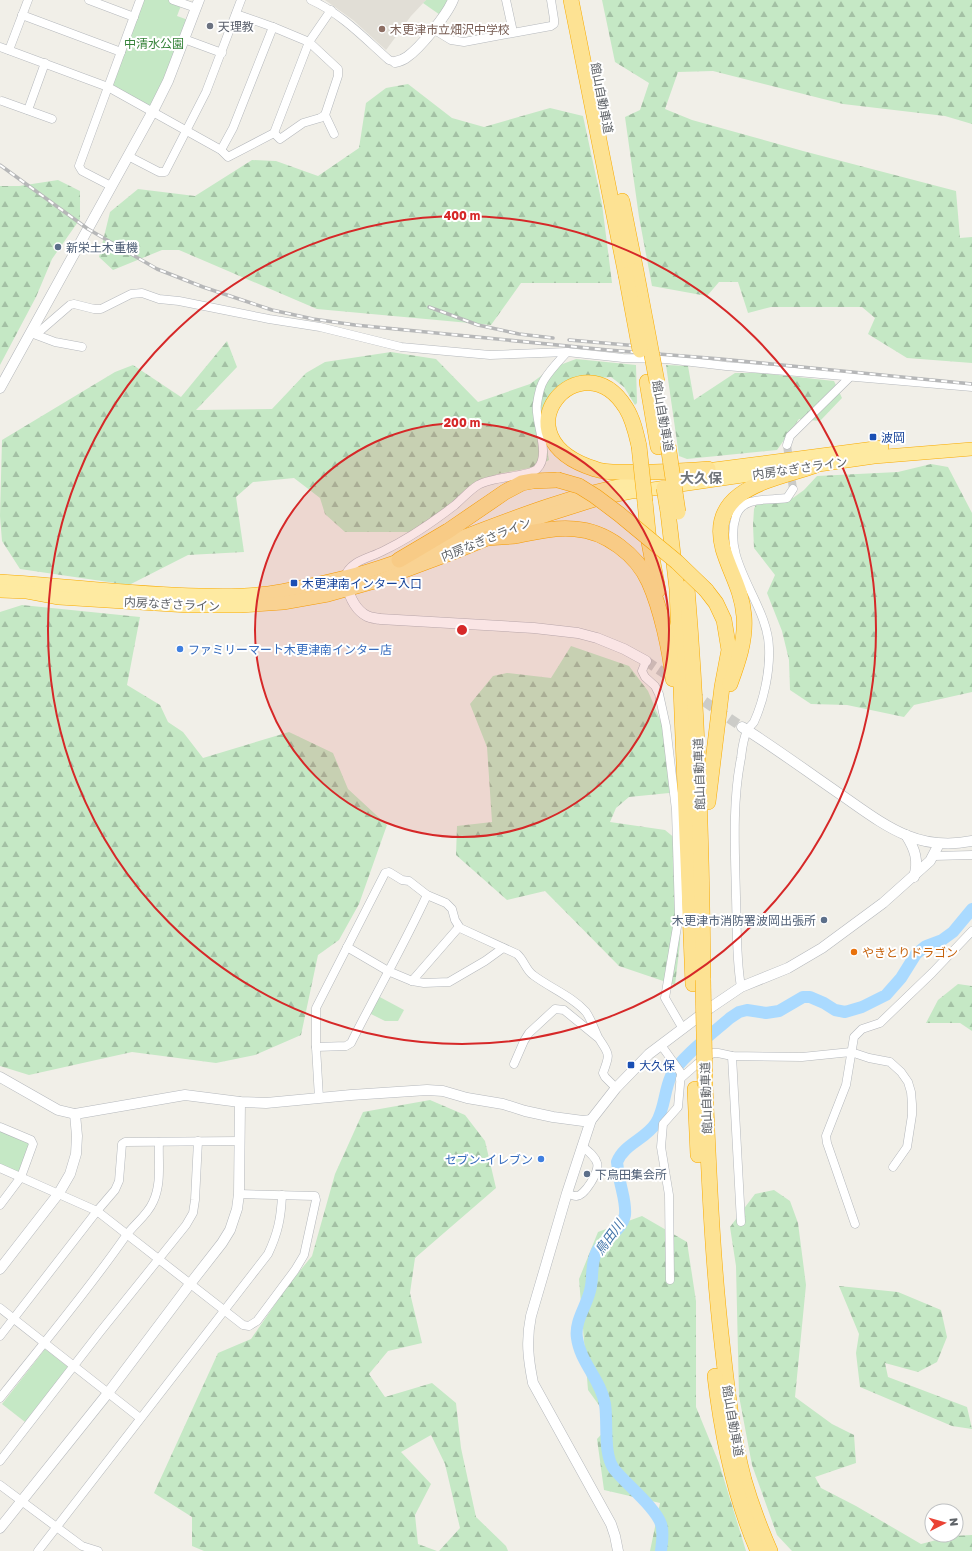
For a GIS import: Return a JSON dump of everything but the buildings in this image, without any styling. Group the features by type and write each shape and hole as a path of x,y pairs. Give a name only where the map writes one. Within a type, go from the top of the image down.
{"highway":[{"name":"館山自動車道","path":"571,0 631,273"},
{"name":"館山自動車道","path":"582,0 652,382 673,512 687,586 694,674 701,840 703,964 698,982"},
{"path":"687,802 673,675 649,542 645,502 639,446 634,426 627,409 618,397 610,390 592,383 579,383 570,386 561,392 553,402 548,415 548,424 552,441 566,456 597,470 612,472 649,473 708,469"},
{"name":"内房なぎさライン","path":"0,591 27,592 59,598 188,606 233,606 283,603 347,583 372,570 465,537 537,508 606,488 708,469 878,448 972,440"},
{"name":"内房なぎさライン","path":"0,581 156,594 212,596 238,595 378,580 453,553 541,516 625,493 874,457 972,449"},
{"path":"714,749 725,700 741,653 744,636 744,616 740,592 723,549 721,532 723,518 730,504 743,491 759,483 814,466"},
{"path":"399,560 448,531 505,492 522,483 558,480 579,486 613,509 660,547 706,590 716,603 724,620 729,650 722,687 708,796 705,848 703,964"},
{"name":"館山自動車道","path":"673,512 687,802 687,848 698,982 700,1210 708,1313 717,1391 727,1453 743,1512 758,1551"},
{"path":"488,538 515,536 557,528 577,529 596,534 624,549 649,581 657,602 667,640"},
{"name":"館山自動車道","path":"700,1087 718,1312 727,1389 737,1450 744,1479 770,1551"}],"street":[{"path":"9,50 28,0"},
{"path":"89,0 134,17"},
{"path":"111,186 82,171 78,166 140,0"},
{"path":"0,388 153,111 168,80 197,4 173,0"},
{"path":"128,156 159,172 165,172 206,92 241,0"},
{"path":"311,0 331,10 345,20 390,60 395,62 408,57 433,29 443,16 452,0"},
{"path":"506,0 513,32"},
{"path":"433,29 446,37 458,41 478,40 513,32 551,26 554,24 551,0"},
{"path":"0,47 108,87 221,150 228,157 274,133 309,42 331,10"},
{"path":"236,14 309,42 338,69 338,76 325,115 303,123 280,139 274,133"},
{"path":"22,15 121,52"},
{"path":"221,150 233,128 273,27"},
{"path":"184,40 222,53"},
{"path":"28,110 45,63"},
{"path":"2,101 52,119"},
{"path":"325,115 334,134"},
{"path":"31,332 40,331 70,305 74,304 94,309 101,309 130,294 142,293 159,299 179,301 269,319 320,327 401,347 490,355 567,352 623,358 666,359 972,388"},
{"path":"31,332 55,342 82,347"},
{"path":"567,352 543,381 536,405 543,453 537,469 490,480 478,485 455,505 424,527 383,552 353,564 347,570 347,583 359,611 367,616 380,619 534,628 578,633 611,644 646,661 642,671 644,677 655,686 659,694 666,726 676,810 679,915 665,998 682,1029"},
{"path":"787,446 790,436 850,377"},
{"path":"744,728 754,723 763,696 768,670 769,649 768,633 734,551 732,531 737,514 747,503 752,500 787,498 793,489"},
{"path":"744,728 870,816 906,835 939,844 955,844 972,841"},
{"path":"741,987 736,900 736,788 744,728"},
{"path":"906,835 915,850 917,859 917,868 914,877"},
{"path":"618,1551 611,1524 533,1383 529,1365 527,1336 531,1316 567,1193 591,1120 616,1088 649,1054 710,1008 741,987 788,968 822,948 914,877 934,856 939,844"},
{"path":"934,856 972,855"},
{"path":"319,1098 316,1047 316,1008 385,872 389,872 402,880 415,884 427,895 446,903 452,909 455,920 459,926 477,937 517,954 522,958 532,974 568,998 586,1013 599,1038 607,1048 608,1057 602,1073 616,1088"},
{"path":"316,1047 346,1046 351,1043 408,935 427,895"},
{"path":"412,981 459,926"},
{"path":"855,1224 827,1143 826,1136 846,1085 854,1037 862,1029 880,1022 932,973 972,931"},
{"path":"347,947 388,971 412,981 424,983 449,982 485,961 503,948"},
{"path":"514,1064 529,1033 555,1009 564,1010 599,1038"},
{"path":"661,1045 680,1073 678,1107 663,1124 661,1147 669,1195 668,1239 670,1280"},
{"path":"680,1079 697,1064 713,1054 718,1053 732,1056 802,1057 851,1052 869,1058 890,1062 901,1072 908,1082 911,1092 912,1116 907,1147 893,1168"},
{"path":"732,1056 740,1222"},
{"path":"0,1077 58,1110 75,1114 185,1095 240,1102 266,1103 428,1090 443,1091 467,1098 503,1104 553,1117 583,1121 591,1120"},
{"path":"0,1528 20,1501 108,1393 222,1244 230,1230 237,1209 239,1194 240,1102"},
{"path":"0,1269 59,1193 70,1174 76,1154 77,1136 75,1114"},
{"path":"0,1127 31,1140 33,1144 21,1177 0,1205"},
{"path":"0,1461 186,1225 192,1213 195,1200 198,1141"},
{"path":"0,1336 115,1190 118,1181 122,1144 125,1142 240,1141"},
{"path":"0,1398 99,1273 127,1235 140,1221 153,1202 158,1184 159,1142"},
{"path":"567,1193 576,1196 580,1195 593,1180 598,1169 593,1156 582,1146"},
{"path":"0,1168 97,1211 243,1325 249,1326 256,1321 295,1270 304,1255 316,1200 315,1196 239,1194"},
{"path":"38,1551 268,1254 277,1235 281,1215 282,1195"},
{"path":"0,1308 140,1418"},
{"path":"0,1485 82,1546 98,1551"}],"shaded area":[{"name":"木更津市立畑沢中学校","path":"325,0 426,0 411,16 386,50 353,20"}],"green space":[{"name":"中清水公園","path":"140,0 173,0 182,3 177,16 191,21 153,111 108,87"},
{"path":"426,0 452,0 443,17 423,3"},
{"path":"602,0 972,0 972,124 945,116 843,104 713,71 678,72 665,109 692,120 956,191 960,238 972,237 972,363 907,358 868,334 875,318 862,307 771,307 748,313 738,282 719,282 707,296 652,286 639,217 625,117 640,110 649,83 615,62"},
{"path":"408,84 452,118 484,127 550,108 583,116 602,204 612,283 521,283 491,325 317,309 179,250 162,250 113,270 99,257 110,212 138,189 195,196 252,160 276,161 318,176 359,148 366,103 386,88"},
{"path":"58,180 80,191 80,219 52,259 36,297 0,365 0,186 19,186"},
{"path":"227,341 237,367 196,410 272,409 306,373 325,362 391,352 436,359 478,402 530,384 552,368 576,359 636,365 637,403 635,405 624,387 611,377 565,381 547,400 545,438 549,460 536,467 497,474 414,532 345,532 325,514 320,498 294,478 253,482 236,497 244,552 188,555 129,585 20,569 2,541 0,516 2,440 115,372 133,365 181,397"},
{"path":"666,365 688,366 694,400 735,373 759,373 834,381 842,398 820,421 799,419 777,450 687,459 679,456"},
{"path":"931,464 948,467 972,513 972,692 914,705 904,717 847,705 811,704 790,690 789,660 782,631 767,593 775,575 754,548 754,509 760,496 793,498 804,490 817,476 898,472"},
{"path":"22,605 140,617 127,685 160,705 168,722 183,732 203,758 289,732 333,753 348,789 387,825 359,904 339,940 318,955 301,1035 255,1055 216,1063 132,1052 29,1075 0,1066 0,612"},
{"path":"571,646 629,666 648,691 669,741 679,792 629,797 616,808 610,822 665,830 682,844 680,943 675,985 619,966 545,891 507,900 456,855 457,826 492,822 487,747 470,704 493,676 507,673 551,678"},
{"path":"958,984 972,986 972,1031 960,1023 926,1023 938,1000"},
{"path":"376,995 404,1010 398,1021 385,1021 367,1012"},
{"path":"430,1100 465,1115 485,1141 496,1188 415,1258 410,1293 422,1343 388,1351 369,1374 385,1397 432,1383 456,1403 461,1448 476,1517 506,1546 508,1551 439,1551 460,1528 445,1464 431,1435 401,1452 431,1484 415,1515 418,1544 437,1551 204,1551 192,1546 192,1517 154,1493 218,1353 251,1339 289,1284 312,1256 335,1174 363,1112"},
{"path":"0,1128 33,1144 21,1177 0,1168"},
{"path":"774,1190 790,1201 798,1223 806,1285 795,1397 832,1424 854,1435 856,1463 815,1477 821,1488 856,1506 921,1544 964,1543 964,1535 972,1535 972,1551 792,1551 777,1535 752,1465 739,1396 736,1266 730,1227 755,1194"},
{"path":"642,1216 687,1242 696,1301 696,1407 719,1463 746,1551 650,1551 660,1503 604,1490 597,1439 612,1423 588,1390 579,1279 598,1232"},
{"path":"839,1286 898,1292 941,1310 947,1337 937,1362 918,1372 885,1363 888,1377 967,1407 972,1429 952,1426 860,1387 856,1353 859,1334"},
{"path":"45,1349 68,1367 25,1422 2,1404"}],"waterway":[{"name":"鳥田川","path":"661,1551 662,1530 658,1518 647,1504 619,1475 611,1463 607,1447 606,1412 603,1395 582,1355 577,1338 578,1325 590,1292 595,1255 600,1247 617,1230 625,1215 625,1204 617,1162 620,1156 652,1129 656,1123 671,1076 675,1069 698,1046 730,1018 739,1012 747,1010 766,1013 779,1011 803,997 810,997 835,1010 845,1012 862,1007 886,995 901,978 916,954 926,946 942,940 953,932 972,909"}],"tunnel":[{"path":"787,445 793,489"},
{"path":"646,661 676,681"},
{"path":"692,693 742,727"}],"railway":[{"path":"0,165 88,229 157,269 203,287 272,310 313,319 355,325 972,384"},
{"path":"429,307 478,325 519,334 553,338"},
{"path":"569,340 650,347"}],"place":[{"name":"天理教","path":"210,26"},
{"name":"木更津市立畑沢中学校","path":"382,29"},
{"name":"新栄土木重機","path":"58,247"},
{"name":"波岡","path":"873,437"},
{"name":"木更津南インター入口","path":"294,583"},
{"name":"ファミリーマート木更津南インター店","path":"180,649"},
{"name":"木更津市消防署波岡出張所","path":"824,920"},
{"name":"やきとりドラゴン","path":"854,952"},
{"name":"大久保","path":"631,1065"},
{"name":"セブン-イレブン","path":"541,1159"},
{"name":"下烏田集会所","path":"587,1174"}],"district":[{"name":"大久保","path":"701,477"}]}
